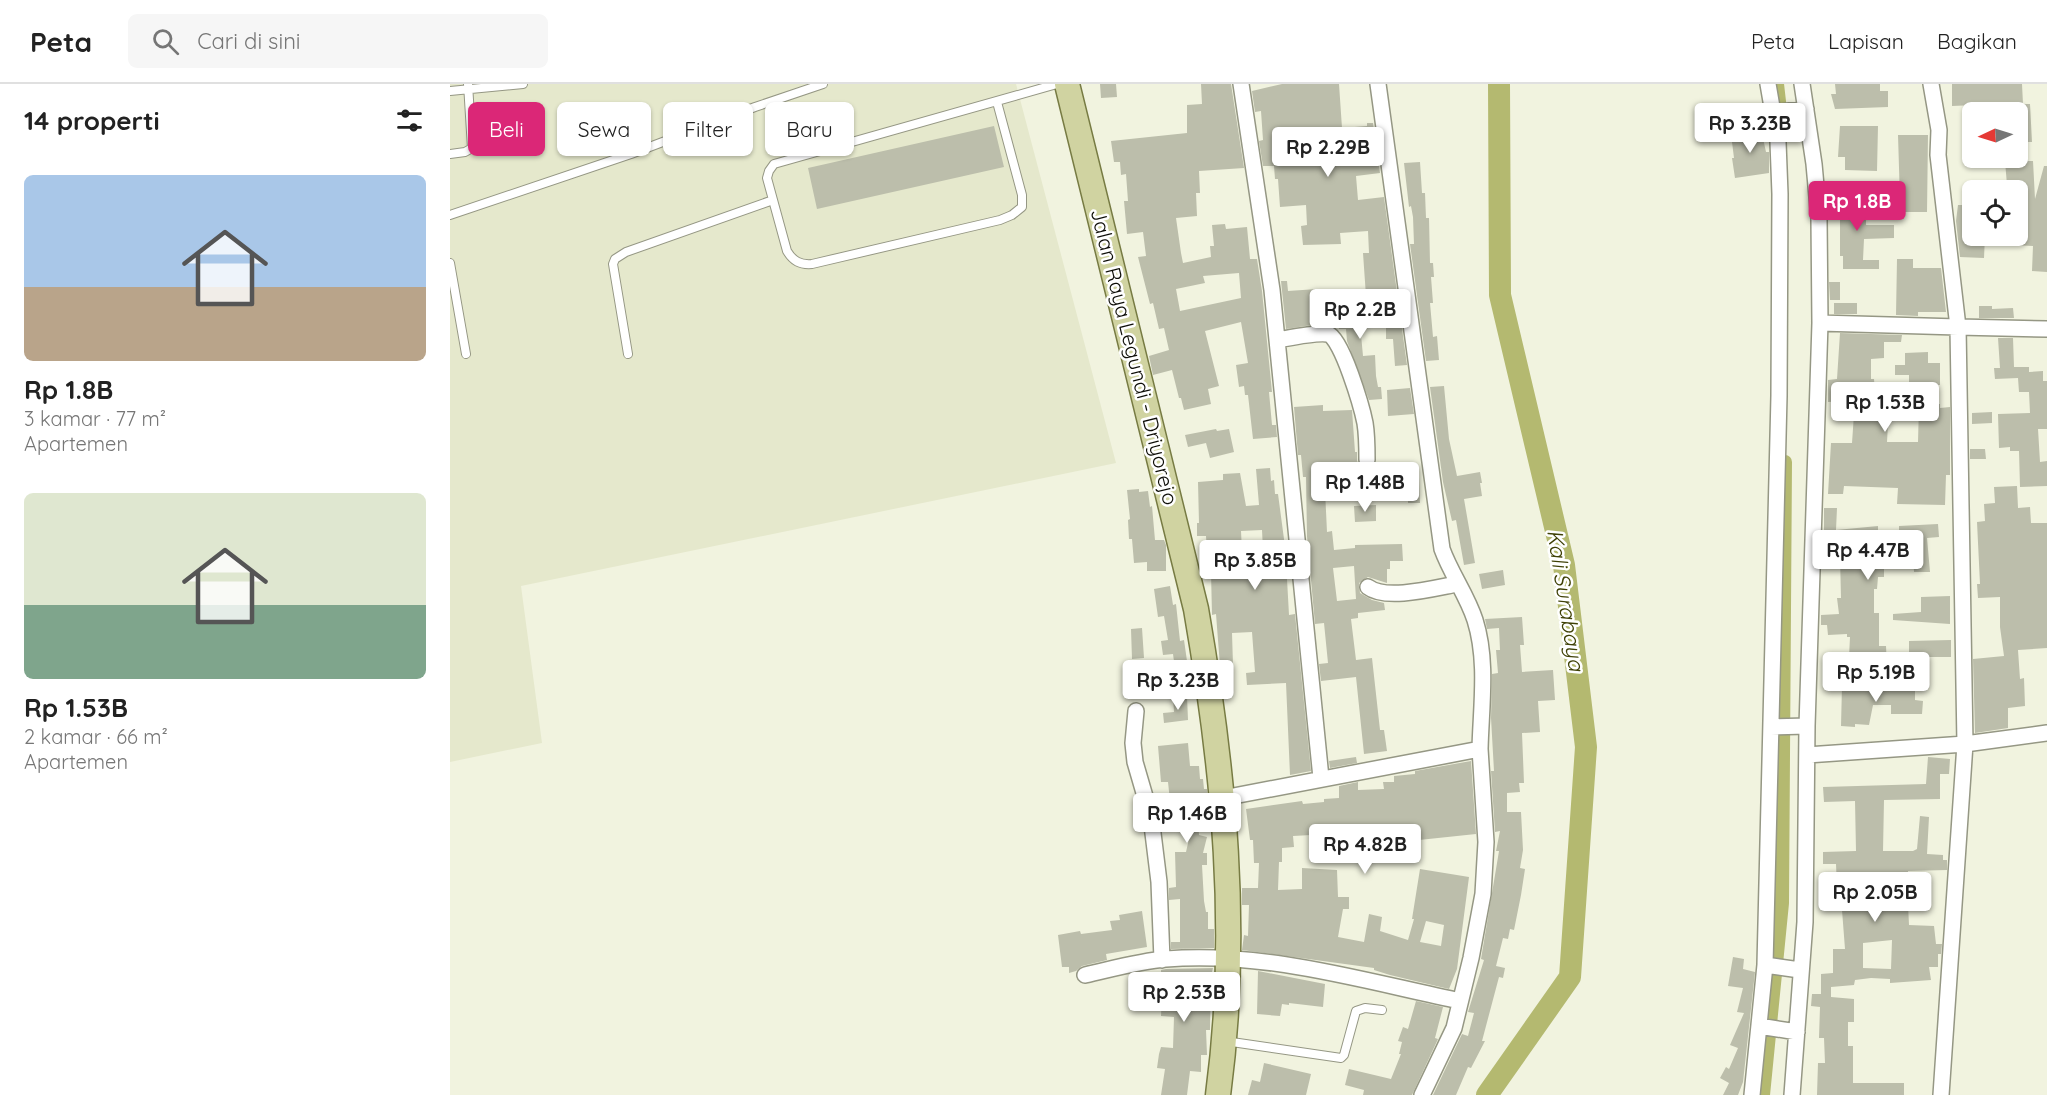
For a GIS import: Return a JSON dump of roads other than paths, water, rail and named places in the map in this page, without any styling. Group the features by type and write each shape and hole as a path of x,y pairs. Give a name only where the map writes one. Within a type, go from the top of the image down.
{"main road":[{"name":"Jalan Raya Legundi - Driyorejo","path":"1067,84 1196,609 1209,684 1223,798 1229,959 1225,1041 1218,1095"}],"street":[{"path":"1241,84 1272,290 1321,778"},
{"path":"1378,84 1442,549 1474,617 1480,640 1480,749 1486,842 1483,894 1454,1028 1422,1095"},
{"path":"1752,1095 1768,966 1774,727 1780,194 1776,112 1768,84"},
{"path":"1792,1095 1792,1031 1797,969 1805,922 1807,756 1802,726 1820,323 1819,219 1802,84"},
{"path":"1930,84 1939,130 1938,155 1958,327 1965,744 1941,1095"},
{"path":"1776,112 1804,109"},
{"path":"1820,323 2047,330"},
{"path":"1276,340 1324,334 1331,336 1344,356 1355,385 1365,422 1368,460"},
{"path":"1368,587 1385,594 1457,584"},
{"path":"1136,711 1133,743 1135,762 1151,817 1159,882 1162,960"},
{"path":"1774,727 1802,726"},
{"path":"1807,756 1965,744 2047,733"},
{"path":"1223,798 1480,749"},
{"path":"1085,975 1162,960 1229,959 1278,963 1460,1001"},
{"path":"1768,966 1797,969"},
{"path":"1761,1026 1792,1031"}],"lane":[{"path":"450,91 468,87 523,84"},
{"path":"450,215 631,154 755,107 824,84"},
{"path":"997,102 1023,201 1022,207 1012,215 804,265 791,258 787,251 767,176 774,164 1057,84"},
{"path":"450,154 465,152 472,148 468,87"},
{"path":"628,354 613,264 615,259 626,252 773,200"},
{"path":"450,263 466,354"},
{"path":"1225,1041 1339,1058 1344,1055 1356,1011 1365,1008 1382,1010"}],"waterway":[{"name":"Kali Surabaya","path":"1487,1095 1570,977 1586,747 1564,565 1500,295 1499,84"},
{"path":"1777,84 1781,119"},
{"path":"1763,1095 1782,903 1785,462"}]}
